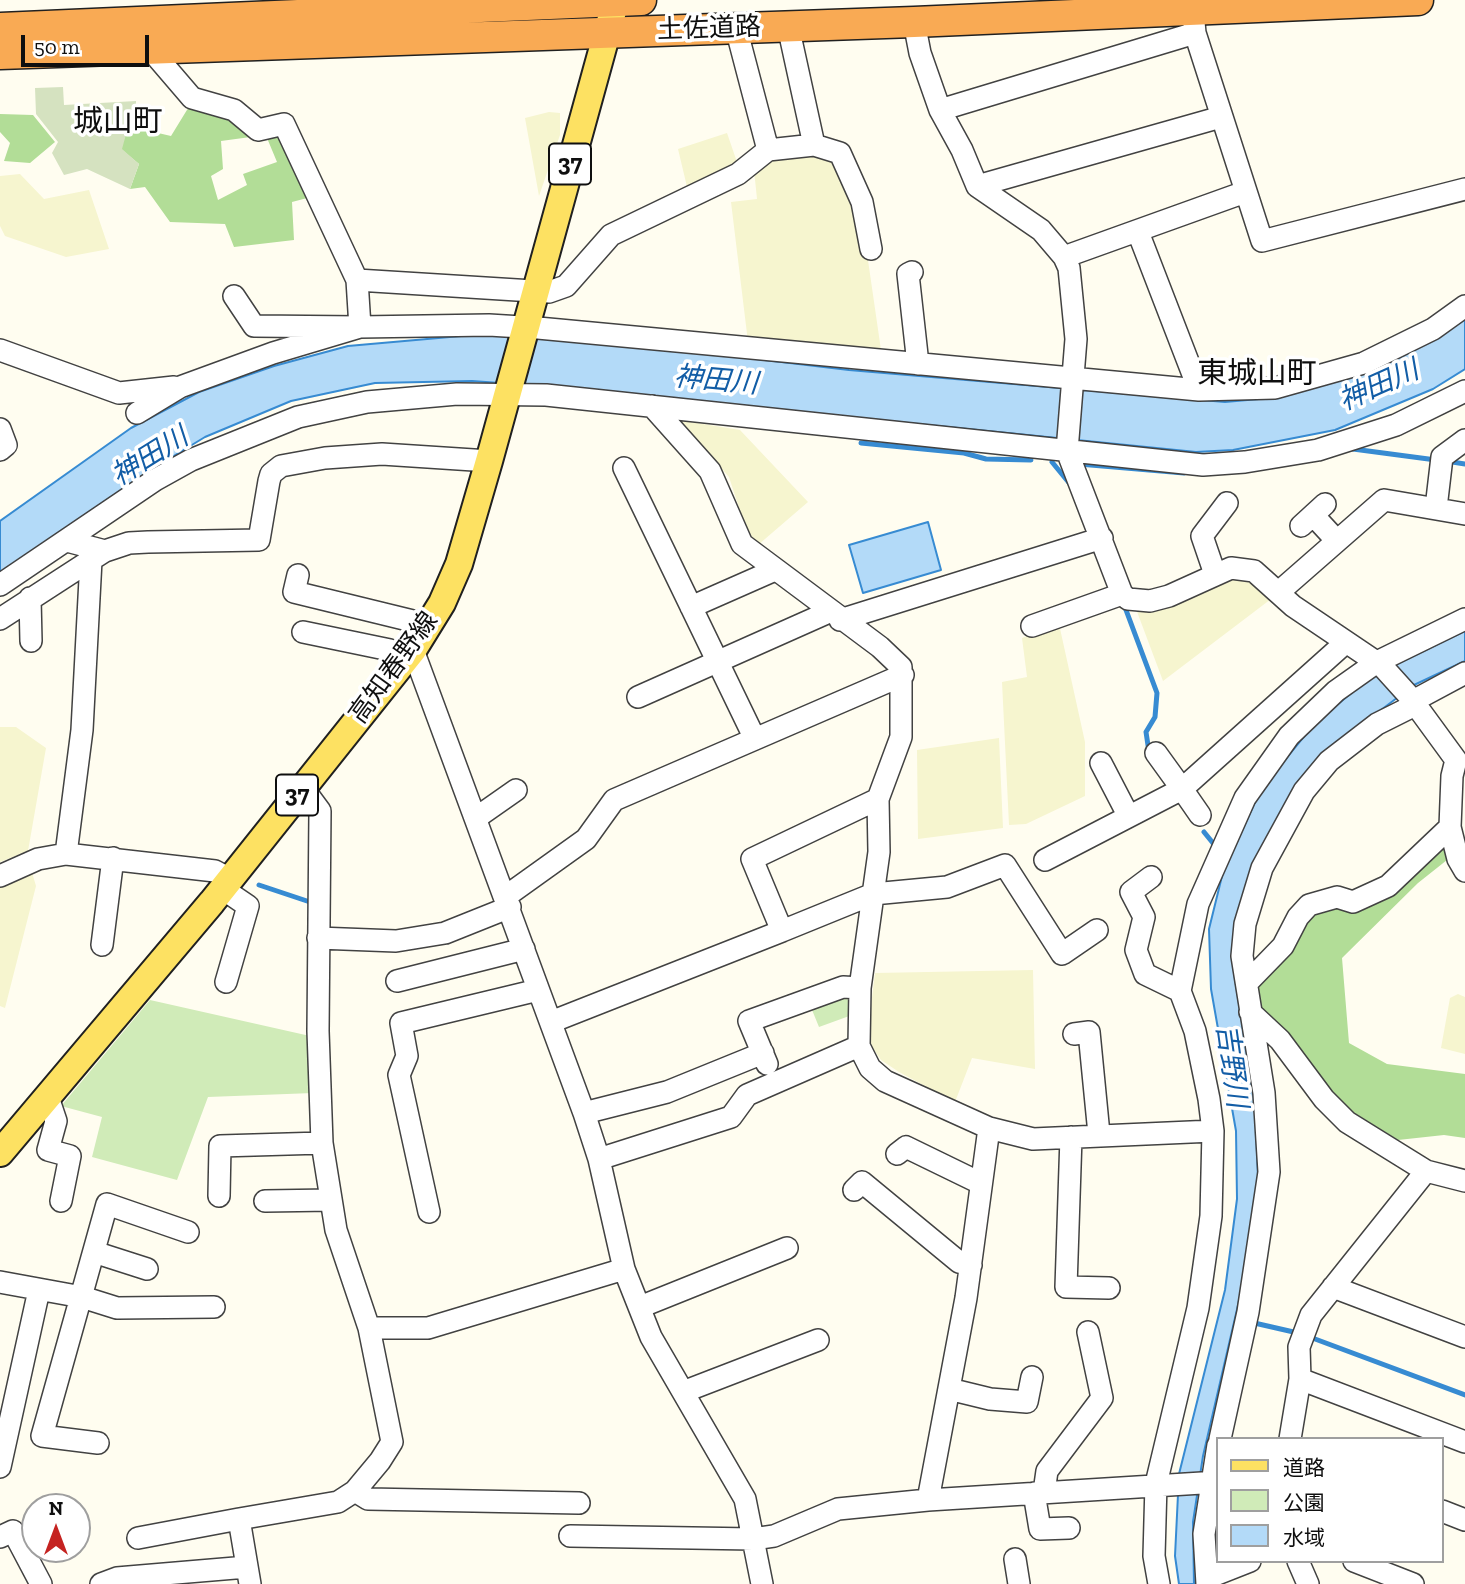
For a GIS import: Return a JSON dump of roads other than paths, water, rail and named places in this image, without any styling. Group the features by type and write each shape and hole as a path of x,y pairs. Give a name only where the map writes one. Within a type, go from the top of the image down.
{"highway":[{"name":"土佐道路","path":"0,28 546,2 641,0"},
{"name":"土佐道路","path":"0,54 1194,14 1418,0"}],"main road":[{"name":"高知春野線","path":"0,1153 226,884 429,625 459,564 616,0"}],"street":[{"path":"940,110 1194,14 1221,117 1262,241 1465,189"},
{"path":"914,22 920,53 940,110 962,150 977,186 1041,230 1064,257 1074,299 1076,339 1067,447 1072,471 1102,538 1122,594 1128,599 1160,599 1237,566 1249,568 1280,591 1293,606 1379,664 1461,758 1452,776 1450,827 1458,859 1465,872"},
{"path":"788,26 814,145"},
{"path":"736,28 768,150"},
{"path":"150,49 192,98 234,110 258,130 284,124 357,280 360,327"},
{"path":"977,186 1221,117"},
{"path":"357,280 549,292 566,286 611,235 738,174 768,150 814,145 840,153 862,202 871,249"},
{"path":"1064,257 1245,191"},
{"path":"1138,232 1199,390"},
{"path":"912,272 908,274 918,364"},
{"path":"233,296 254,326 256,360"},
{"path":"254,326 489,325 918,364 1073,383 1199,390 1275,388 1364,363 1433,329 1465,306"},
{"path":"137,413 180,387 360,327"},
{"path":"0,349 119,393 180,387"},
{"path":"0,585 155,480 191,460 298,417 336,407 404,397 507,393 546,395 1067,447 1203,465 1293,455 1369,435 1446,403 1465,391"},
{"path":"652,406 710,471 742,544 896,659 903,675 901,737 878,800 879,852 860,988 859,1046 870,1068 885,1081 989,1128 1033,1139 1213,1131"},
{"path":"0,429 6,445 0,450"},
{"path":"1436,508 1442,461 1465,440"},
{"path":"0,619 98,556 129,543 259,540 268,481 271,474 281,466 325,458 382,454 489,461"},
{"path":"624,468 755,739"},
{"path":"1280,591 1384,500 1465,514"},
{"path":"1215,574 1202,536 1227,503"},
{"path":"1313,515 1337,541"},
{"path":"638,697 835,616 1102,538"},
{"path":"67,541 98,556"},
{"path":"66,851 82,730 98,556"},
{"path":"691,607 775,570"},
{"path":"298,575 293,592 429,625"},
{"path":"1032,626 1122,594"},
{"path":"30,598 32,641"},
{"path":"1159,1584 1154,1556 1163,1484 1198,1308 1211,1216 1213,1131 1195,1031 1180,991 1198,904 1245,798 1289,736 1336,691 1379,664 1465,618"},
{"path":"303,632 407,656 476,818 584,1113 599,1159 624,1269 651,1337 745,1499 762,1584"},
{"path":"1045,860 1182,789 1345,643"},
{"path":"1220,1437 1247,1321 1269,1172 1264,1093 1242,956 1262,868 1304,791 1329,761 1377,724 1465,673"},
{"path":"318,938 396,941 445,933 508,902 586,839 614,800 903,675"},
{"path":"1156,753 1200,815"},
{"path":"1101,763 1128,816"},
{"path":"138,1538 338,1502 355,1491 392,1442 369,1328 347,1268 331,1200 322,1143 318,938 320,811 303,788"},
{"path":"476,818 516,790"},
{"path":"782,931 752,859 878,800"},
{"path":"1247,983 1283,946 1298,917 1310,905 1337,897 1353,902 1388,886 1450,827"},
{"path":"0,876 38,859 66,851 215,871 248,906 226,982"},
{"path":"102,945 113,858"},
{"path":"551,1022 873,894 947,887 1005,864 1062,954 1097,930"},
{"path":"1151,877 1132,892 1144,917 1136,950 1144,974 1180,991"},
{"path":"397,981 524,949"},
{"path":"774,1082 750,1021 843,987 860,988"},
{"path":"429,1212 399,1075 407,1056 401,1023 538,990"},
{"path":"1250,1012 1279,1040 1324,1098 1347,1122 1426,1171 1465,1181"},
{"path":"1074,1034 1089,1032 1099,1134"},
{"path":"599,1159 731,1117 747,1095 859,1046"},
{"path":"584,1113 667,1092 763,1053"},
{"path":"48,1097 56,1121 48,1150 70,1156 61,1201"},
{"path":"928,1500 971,1265 989,1128"},
{"path":"1071,1137 1066,1287 1109,1288"},
{"path":"219,1196 220,1146 322,1143"},
{"path":"897,1154 906,1147 980,1184"},
{"path":"1290,1437 1300,1379 1299,1348 1311,1315 1426,1171"},
{"path":"855,1190 862,1182 959,1262 971,1265"},
{"path":"265,1201 331,1200"},
{"path":"98,1443 42,1436 107,1204 188,1231"},
{"path":"640,1307 787,1248"},
{"path":"94,1252 147,1269"},
{"path":"369,1328 428,1328 624,1269"},
{"path":"0,1282 82,1297 117,1308 214,1307"},
{"path":"1333,1287 1465,1337"},
{"path":"0,1467 39,1290"},
{"path":"1069,1528 1040,1529 1039,1492 1047,1471 1102,1398 1088,1332"},
{"path":"683,1392 818,1340"},
{"path":"949,1389 990,1399 1027,1402 1031,1377"},
{"path":"1300,1379 1434,1434 1465,1442"},
{"path":"1216,1454 1204,1534 1207,1581 1246,1563"},
{"path":"570,1536 752,1539 774,1536 838,1509 928,1500 1210,1482"},
{"path":"355,1491 368,1499 579,1503"},
{"path":"1444,1512 1465,1520"},
{"path":"101,1584 117,1578 248,1575 239,1519"},
{"path":"0,1537 13,1531 41,1584"},
{"path":"1015,1559 1019,1584"},
{"path":"1299,1563 1308,1584"},
{"path":"1365,1563 1391,1568 1413,1584"}],"water":[{"name":"神田川","path":"1465,319 1465,369 1433,389 1335,430 1233,450 1196,452 541,386 472,381 375,383 291,401 205,437 149,471 0,573 0,521 131,428 199,392 274,366 348,346 495,333 621,343 849,370 1225,402 1270,398 1365,372 1413,351"},
{"path":"928,522 941,570 863,593 849,545"},
{"name":"吉野川","path":"1465,631 1465,661 1414,685 1319,757 1237,917 1233,966 1255,1104 1258,1176 1248,1262 1203,1456 1193,1522 1194,1584 1179,1584 1175,1556 1179,1474 1225,1290 1237,1199 1236,1131 1211,989 1209,929 1223,872 1261,789 1315,723 1372,676"}],"waterway":[{"path":"861,443 964,453 986,459 1031,460"},
{"path":"1353,449 1436,460"},
{"path":"1446,461 1465,464"},
{"path":"1052,462 1070,484"},
{"path":"1079,464 1184,473"},
{"path":"1126,610 1157,693 1155,717 1146,732 1149,752"},
{"path":"1204,832 1217,848"},
{"path":"259,885 313,903"},
{"path":"1250,1322 1298,1333"},
{"path":"1307,1336 1465,1395"}],"district":[{"name":"城山町","path":"118,122"},
{"name":"東城山町","path":"1257,374"}]}
